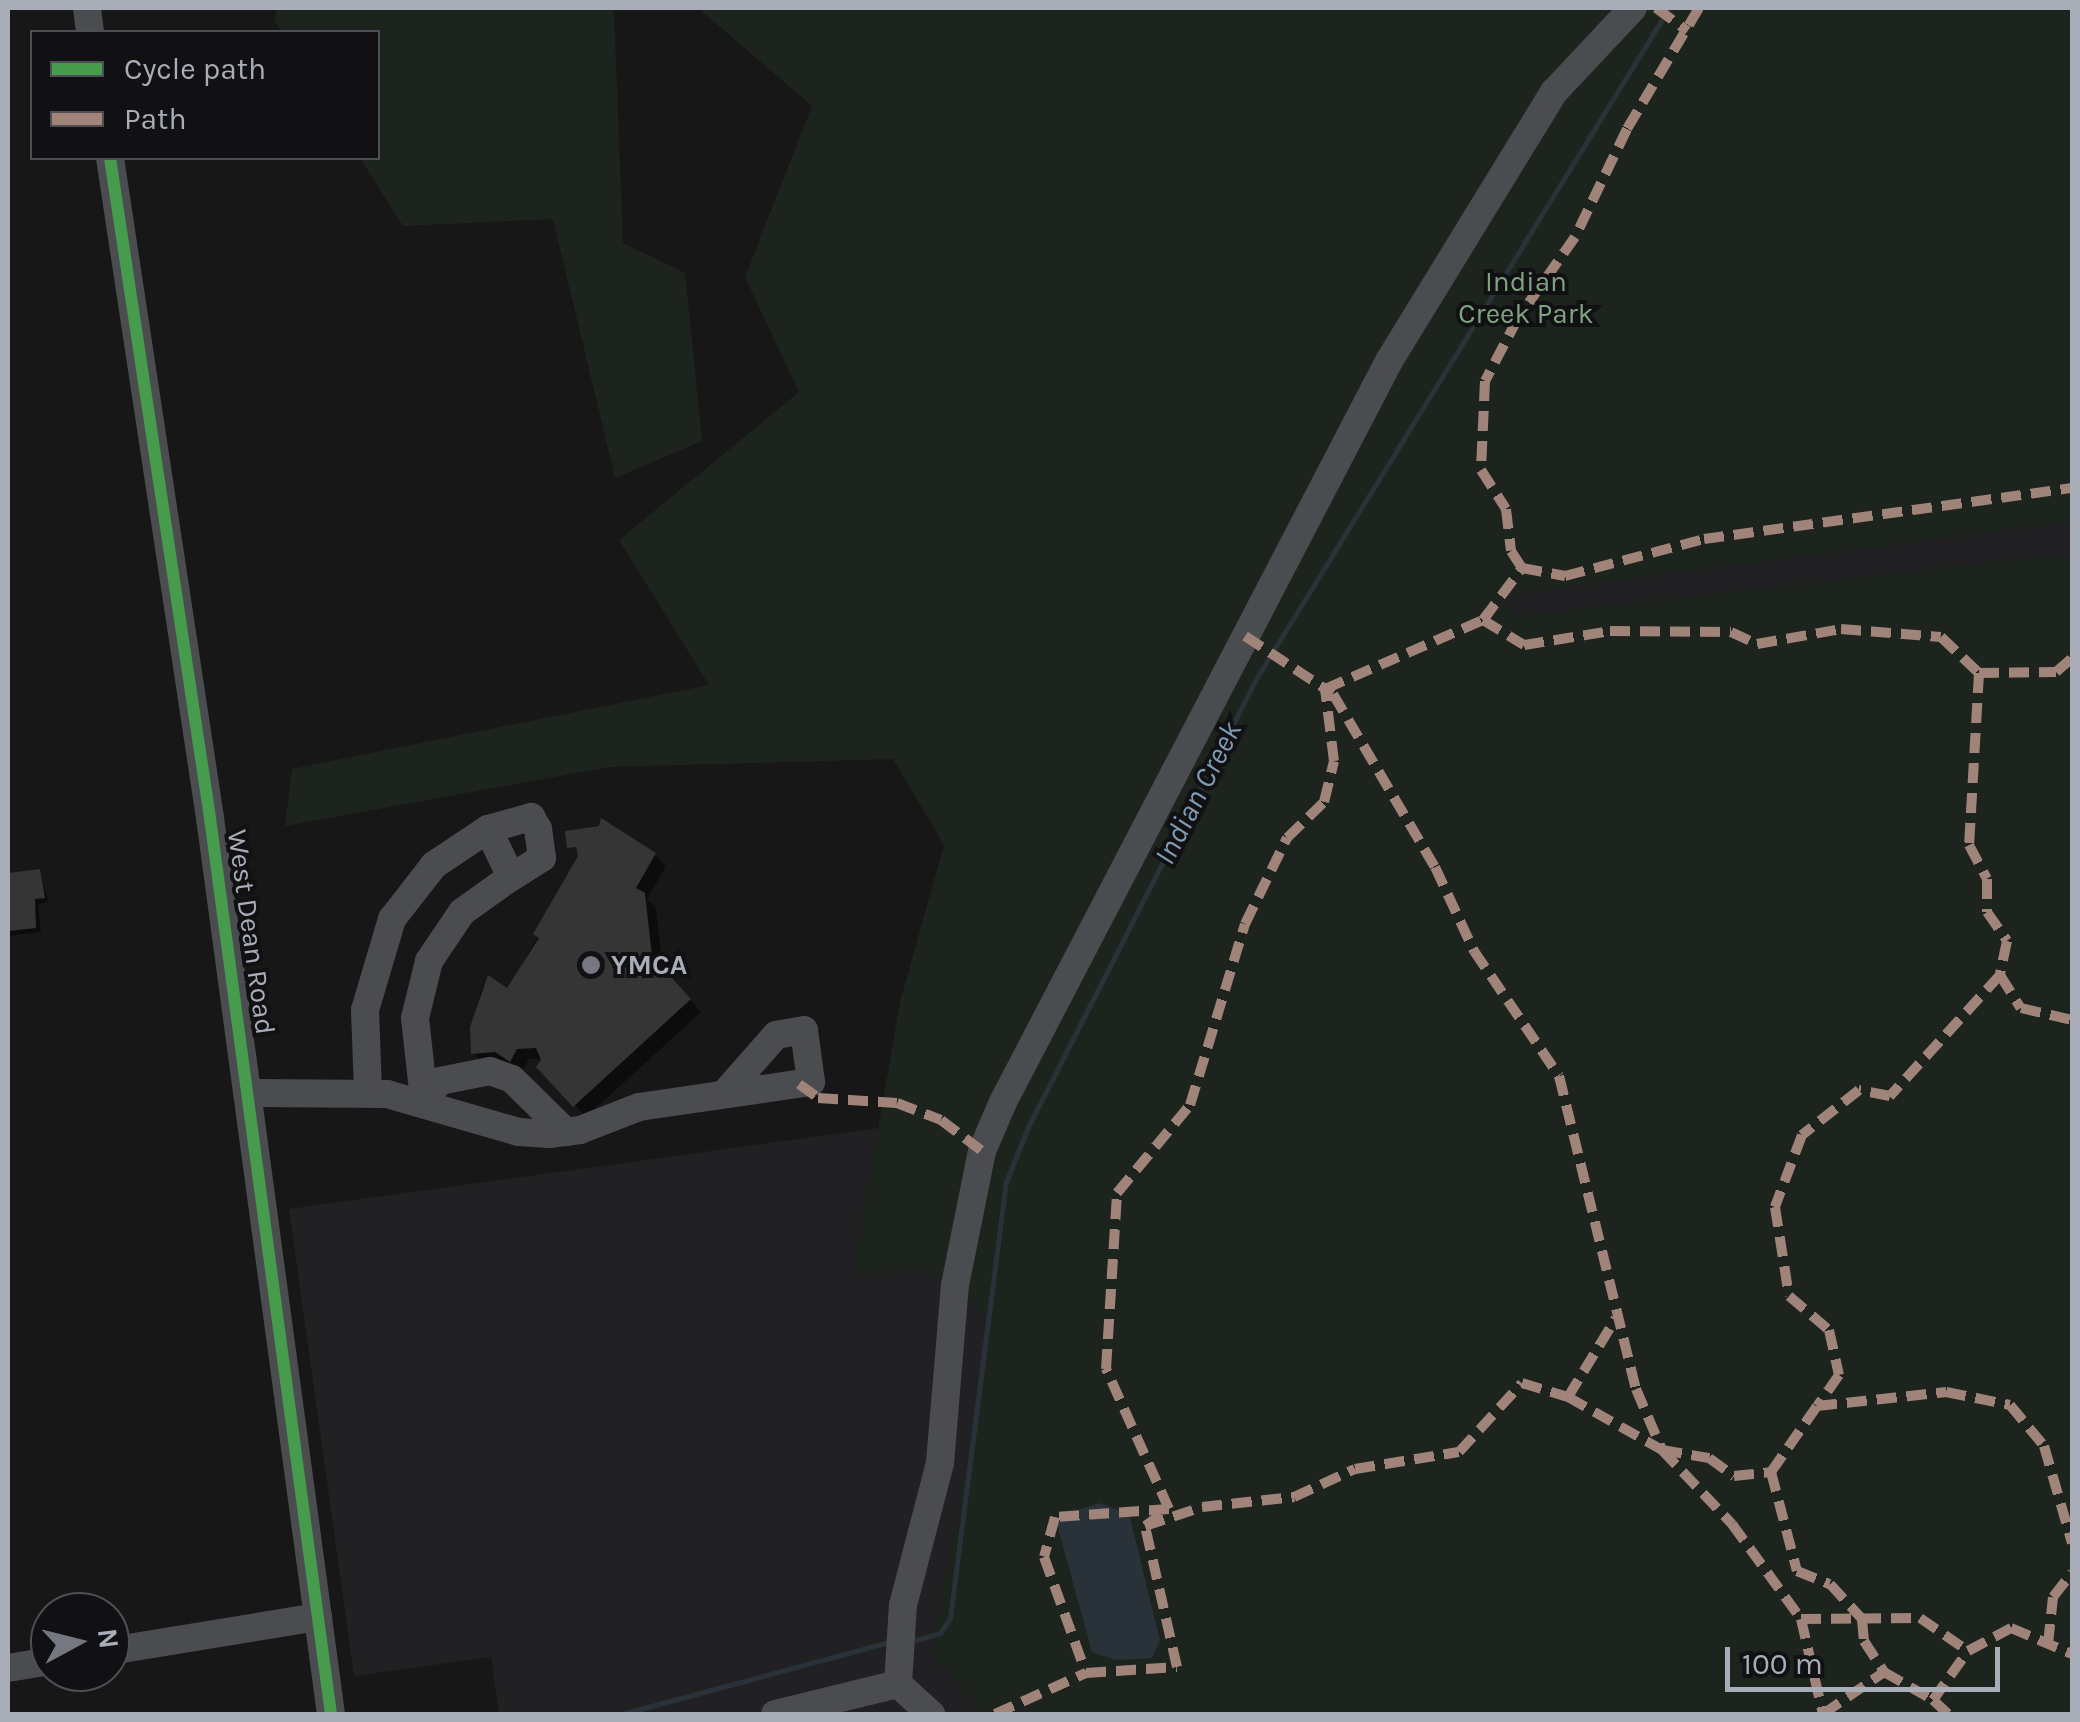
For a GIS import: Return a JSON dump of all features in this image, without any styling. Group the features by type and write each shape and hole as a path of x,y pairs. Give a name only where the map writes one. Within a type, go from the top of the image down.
{"street":[{"path":"898,1684 904,1605 940,1463 956,1285 982,1151 1003,1102 1389,362 1554,92 1633,8"},
{"name":"West Dean Road","path":"110,160 247,1093 332,1714"},
{"path":"368,1092 365,1010 392,918 434,865 488,829 531,817 538,830 542,858 462,912 429,961 415,1018 424,1100"},
{"path":"488,829 511,877"},
{"path":"424,1100 440,1081 490,1071 512,1079 566,1132"},
{"path":"247,1093 368,1092 424,1100 520,1132 566,1132 639,1107 724,1092"},
{"path":"130,1648 318,1617"},
{"path":"789,1712 898,1684"},
{"path":"898,1684 931,1714"}],"shaded area":[{"path":"2072,522 2072,1714 499,1714 491,1657 354,1676 289,1209 907,1124 1062,650"},
{"path":"1100,1503 1129,1514 1160,1640 1152,1658 1116,1660 1092,1652 1055,1517"}],"green space":[{"path":"278,8 614,8 623,243 685,273 702,441 615,478 553,219 403,226 361,160 380,160 380,30 281,30 274,20"},
{"name":"Indian Creek Park","path":"698,8 2072,8 2072,522 1503,595 1514,616 2072,553 2072,1714 983,1714 932,1654 992,1324 929,1269 853,1275 900,1002 944,845 893,759 609,767 285,826 292,769 709,685 619,540 799,392 745,277 812,106"}],"building":[{"name":"YMCA","path":"601,818 656,853 636,888 645,893 652,956 691,999 573,1107 536,1067 541,1060 536,1048 517,1049 510,1062 495,1052 471,1054 470,1027 488,975 507,988 539,938 533,934 578,856 576,847 567,848 565,831 599,826"},
{"path":"40,869 45,898 35,899 36,928 8,931 8,873"}],"waterway":[{"name":"Indian Creek","path":"916,1640 940,1633 950,1618 1006,1182 1028,1127 1256,679 1669,8"},
{"name":"Indian Creek","path":"622,1714 886,1643"}],"marked path":[{"path":"1656,8 1688,31"},
{"path":"1699,8 1627,129 1575,237 1518,318 1485,381 1481,470 1506,509 1511,551 1522,568 1565,576 1704,539 2072,488"},
{"path":"1169,1509 1106,1369 1117,1193 1190,1105 1245,924 1287,838 1324,802 1334,761 1325,689 1483,620 1522,568"},
{"path":"1489,612 1483,620 1524,645 1610,631 1731,632 1757,644 1841,629 1941,637 1979,673 1969,845 1987,879 1987,912 2007,941 2000,975 2021,1008 2072,1020"},
{"path":"1245,636 1333,694 1435,867 1474,951 1559,1076 1636,1389 1662,1450 1732,1524 1801,1619 1823,1714"},
{"path":"1979,673 2056,672 2072,658"},
{"path":"2000,975 1890,1096 1859,1090 1802,1135 1775,1207 1789,1296 1829,1330 1839,1375 1817,1406 1946,1392 2010,1405 2044,1446 2072,1543"},
{"path":"799,1084 818,1098 897,1103 941,1120 982,1151"},
{"path":"1568,1397 1616,1318"},
{"path":"1145,1526 1202,1507 1294,1497 1355,1469 1459,1452 1522,1383 1568,1397 1662,1450 1709,1458 1734,1476 1771,1472 1817,1406"},
{"path":"1771,1472 1797,1571 1830,1584 1862,1619 1864,1641 1884,1672 1933,1700"},
{"path":"995,1714 1086,1673 1177,1667 1145,1526 1169,1509 1055,1517 1044,1557 1086,1673"},
{"path":"2048,1644 2053,1597 2072,1573"},
{"path":"1801,1619 1920,1618 1968,1651"},
{"path":"1948,1714 1933,1700 1968,1651 2011,1628 2072,1654"},
{"path":"1823,1714 1884,1672"}],"cycle path":[{"path":"110,160 210,818 331,1714"}],"place":[{"name":"YMCA","path":"591,965"}]}
